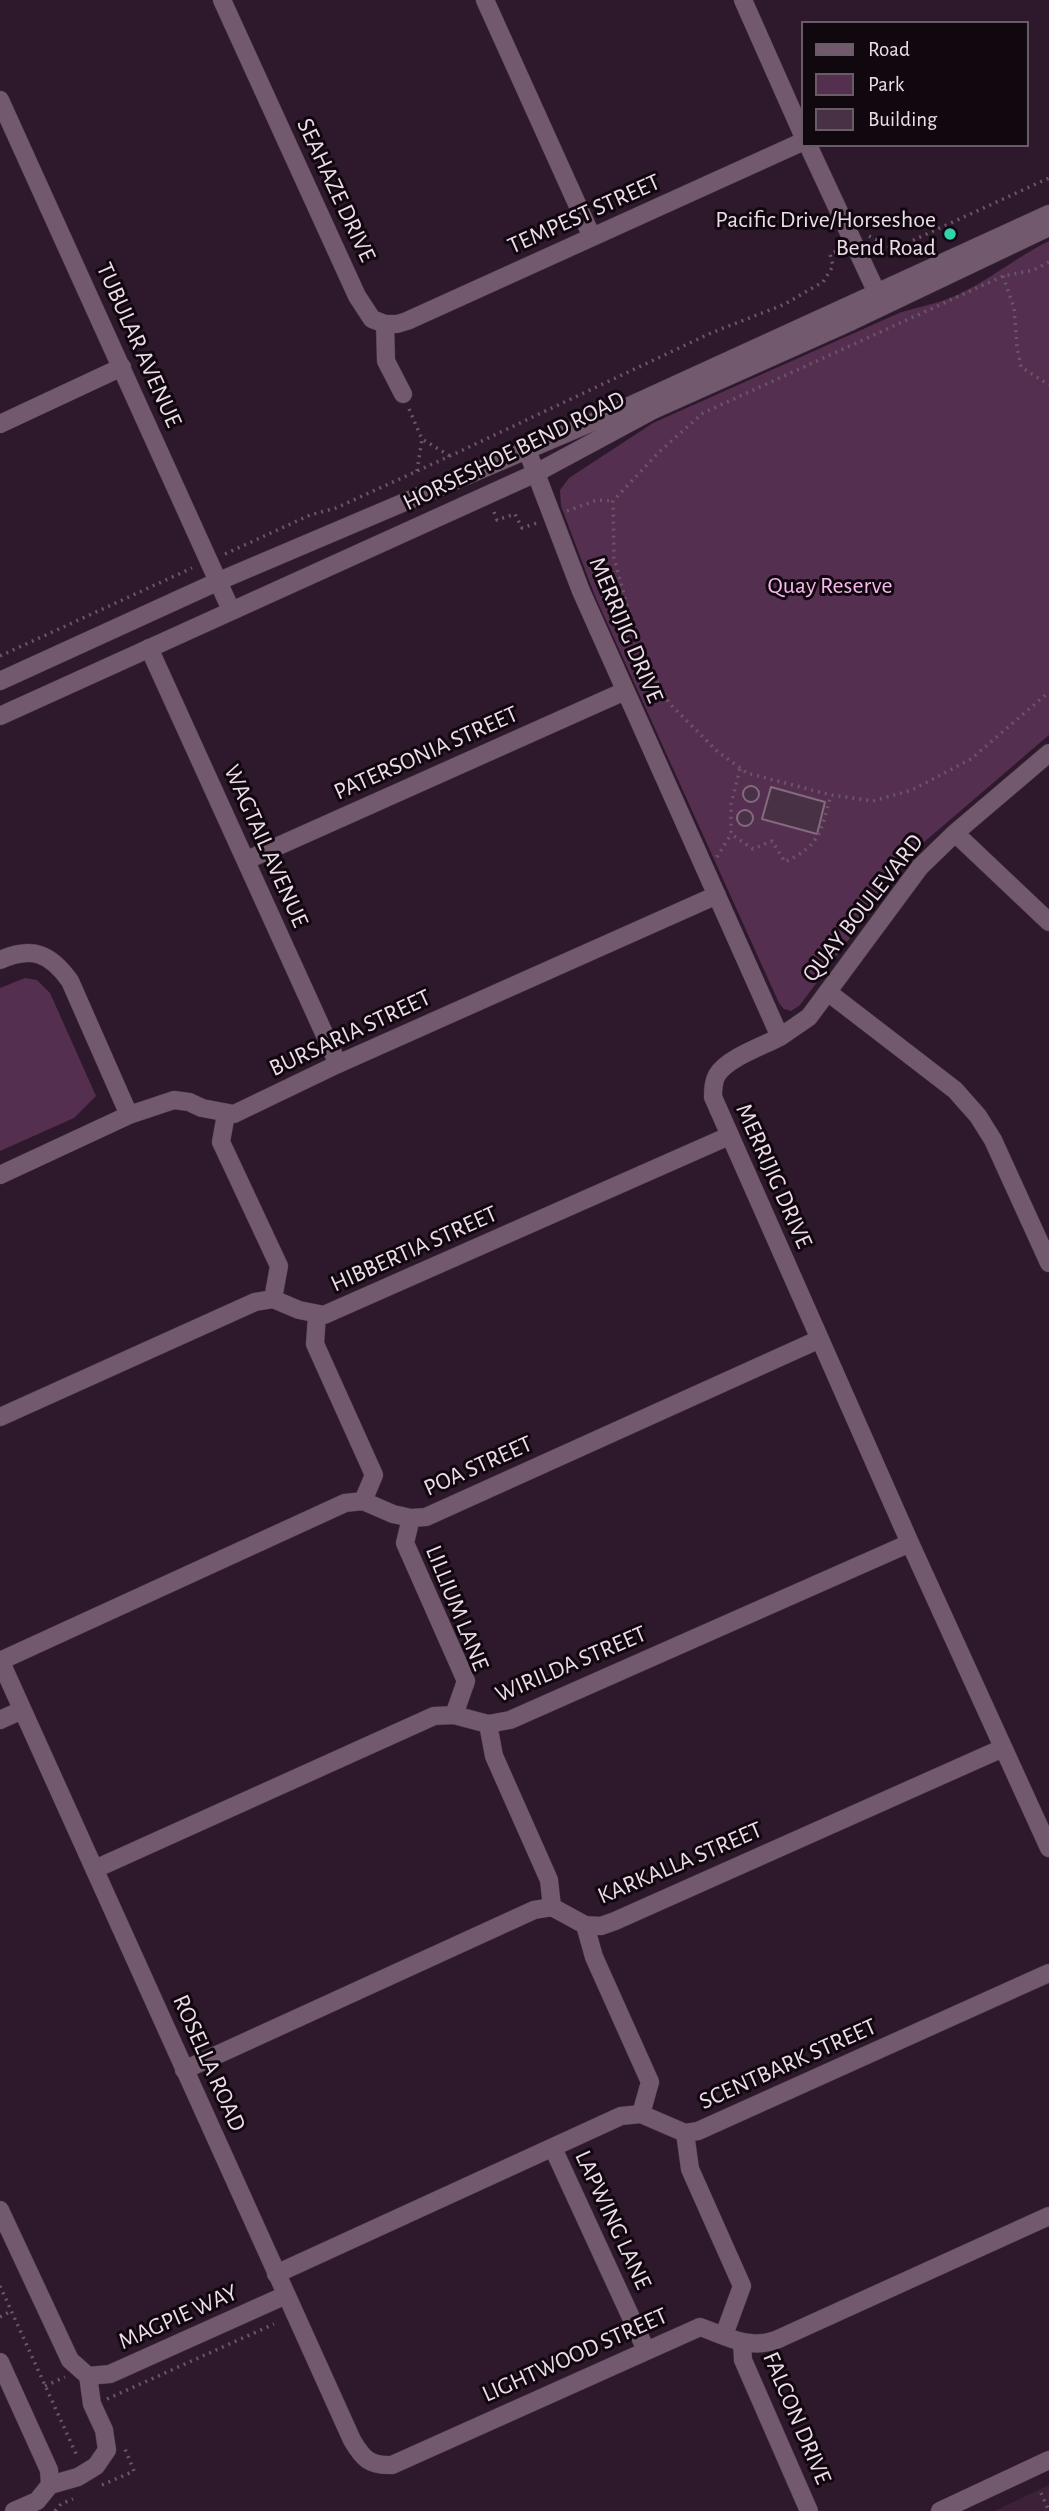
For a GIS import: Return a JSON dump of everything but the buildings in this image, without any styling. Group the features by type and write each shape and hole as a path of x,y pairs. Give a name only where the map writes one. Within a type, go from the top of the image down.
{"street":[{"name":"SEAHAZE DRIVE","path":"222,0 357,296 372,319 385,324"},
{"path":"485,0 592,237"},
{"path":"743,0 800,129"},
{"name":"TUBULAR AVENUE","path":"0,100 231,610"},
{"name":"TEMPEST STREET","path":"385,324 408,321 800,143"},
{"path":"809,147 880,298"},
{"name":"HORSESHOE BEND ROAD","path":"0,716 536,473 653,410 1049,214"},
{"name":"HORSESHOE BEND ROAD","path":"0,681 219,581 1049,227"},
{"path":"385,324 386,361 403,394"},
{"path":"0,424 122,367"},
{"name":"MERRIJIG DRIVE","path":"527,450 568,559 780,1037 739,1058 718,1073 713,1084 713,1097 910,1543 1049,1848"},
{"name":"WAGTAIL AVENUE","path":"149,648 338,1064"},
{"name":"PATERSONIA STREET","path":"247,860 625,691"},
{"name":"QUAY BOULEVARD","path":"780,1037 802,1024 829,993 920,867 955,833 1049,753"},
{"path":"955,833 1049,922"},
{"name":"BURSARIA STREET","path":"226,1114 234,1114 338,1064 717,895"},
{"path":"0,960 26,951 43,955 58,965 70,981 129,1115"},
{"path":"829,993 955,1090 978,1116 993,1140 1049,1263"},
{"path":"0,1175 129,1115 174,1100 226,1114 221,1142 279,1266 273,1299 255,1302 0,1417"},
{"name":"HIBBERTIA STREET","path":"273,1299 324,1315 729,1136"},
{"path":"0,1660 338,1506 363,1501 374,1475 315,1345 317,1315"},
{"name":"POA STREET","path":"363,1501 393,1514 411,1518 426,1517 820,1339"},
{"name":"LILLIUM LANE","path":"411,1518 405,1543 466,1681 454,1715"},
{"name":"WIRILDA STREET","path":"95,1869 434,1716 454,1715 488,1724 510,1720 910,1543"},
{"name":"ROSELLA ROAD","path":"0,1660 276,2274 359,2452 378,2466 392,2465"},
{"path":"0,1720 22,1710"},
{"path":"184,2070 520,1916 552,1907 549,1880 494,1756 488,1724"},
{"name":"KARKALLA STREET","path":"552,1907 585,1924 601,1926 1003,1748"},
{"path":"276,2274 621,2116 641,2114 650,2082 594,1957 585,1924"},
{"name":"SCENTBARK STREET","path":"641,2114 685,2133 698,2131 1049,1972"},
{"path":"685,2133 690,2169 742,2286 724,2335"},
{"name":"LAPWING LANE","path":"553,2148 646,2350"},
{"path":"0,2210 70,2360 88,2376 92,2404 104,2430 107,2450 96,2466 78,2477 50,2485 37,2501 14,2511"},
{"name":"LIGHTWOOD STREET","path":"392,2465 700,2327 742,2342 761,2345 1049,2216"},
{"name":"MAGPIE WAY","path":"88,2376 110,2374 286,2295"},
{"name":"FALCON DRIVE","path":"742,2342 743,2360 809,2511"},
{"path":"0,2362 49,2470 50,2485"},
{"path":"940,2511 1049,2460"}],"path":[{"path":"0,656 310,515 336,508 711,333 785,304 823,282 832,266 830,254 870,235 894,249 1049,178"},
{"path":"1049,262 1034,270 1003,276 704,413 659,452 613,501 614,558 639,649 669,703 717,751 747,773 831,794 873,801 912,790 971,759 1049,692"},
{"path":"1003,276 1014,308 1021,367 1049,386"},
{"path":"403,394 422,439 417,471"},
{"path":"422,439 450,456"},
{"path":"740,769 731,804 731,834 753,849 772,841 785,862 802,854 817,839 831,794"},
{"path":"0,2286 92,2490 134,2470 124,2447"},
{"path":"0,2317 11,2311"},
{"path":"103,2400 274,2324"},
{"path":"1041,2493 1049,2511"},
{"path":"55,2511 61,2504 82,2495"}],"shaded area":[{"path":"1049,2485 1049,2511 994,2511"}],"green space":[{"name":"Quay Reserve","path":"1049,241 1049,735 916,849 800,1005 791,1011 784,1009 595,596 561,506 560,490 569,478 653,423 899,313 958,294"},
{"path":"25,978 37,980 50,993 96,1096 74,1118 0,1151 0,988"}],"place":[{"name":"Pacific Drive/Horseshoe Bend Road","path":"950,234"}]}
